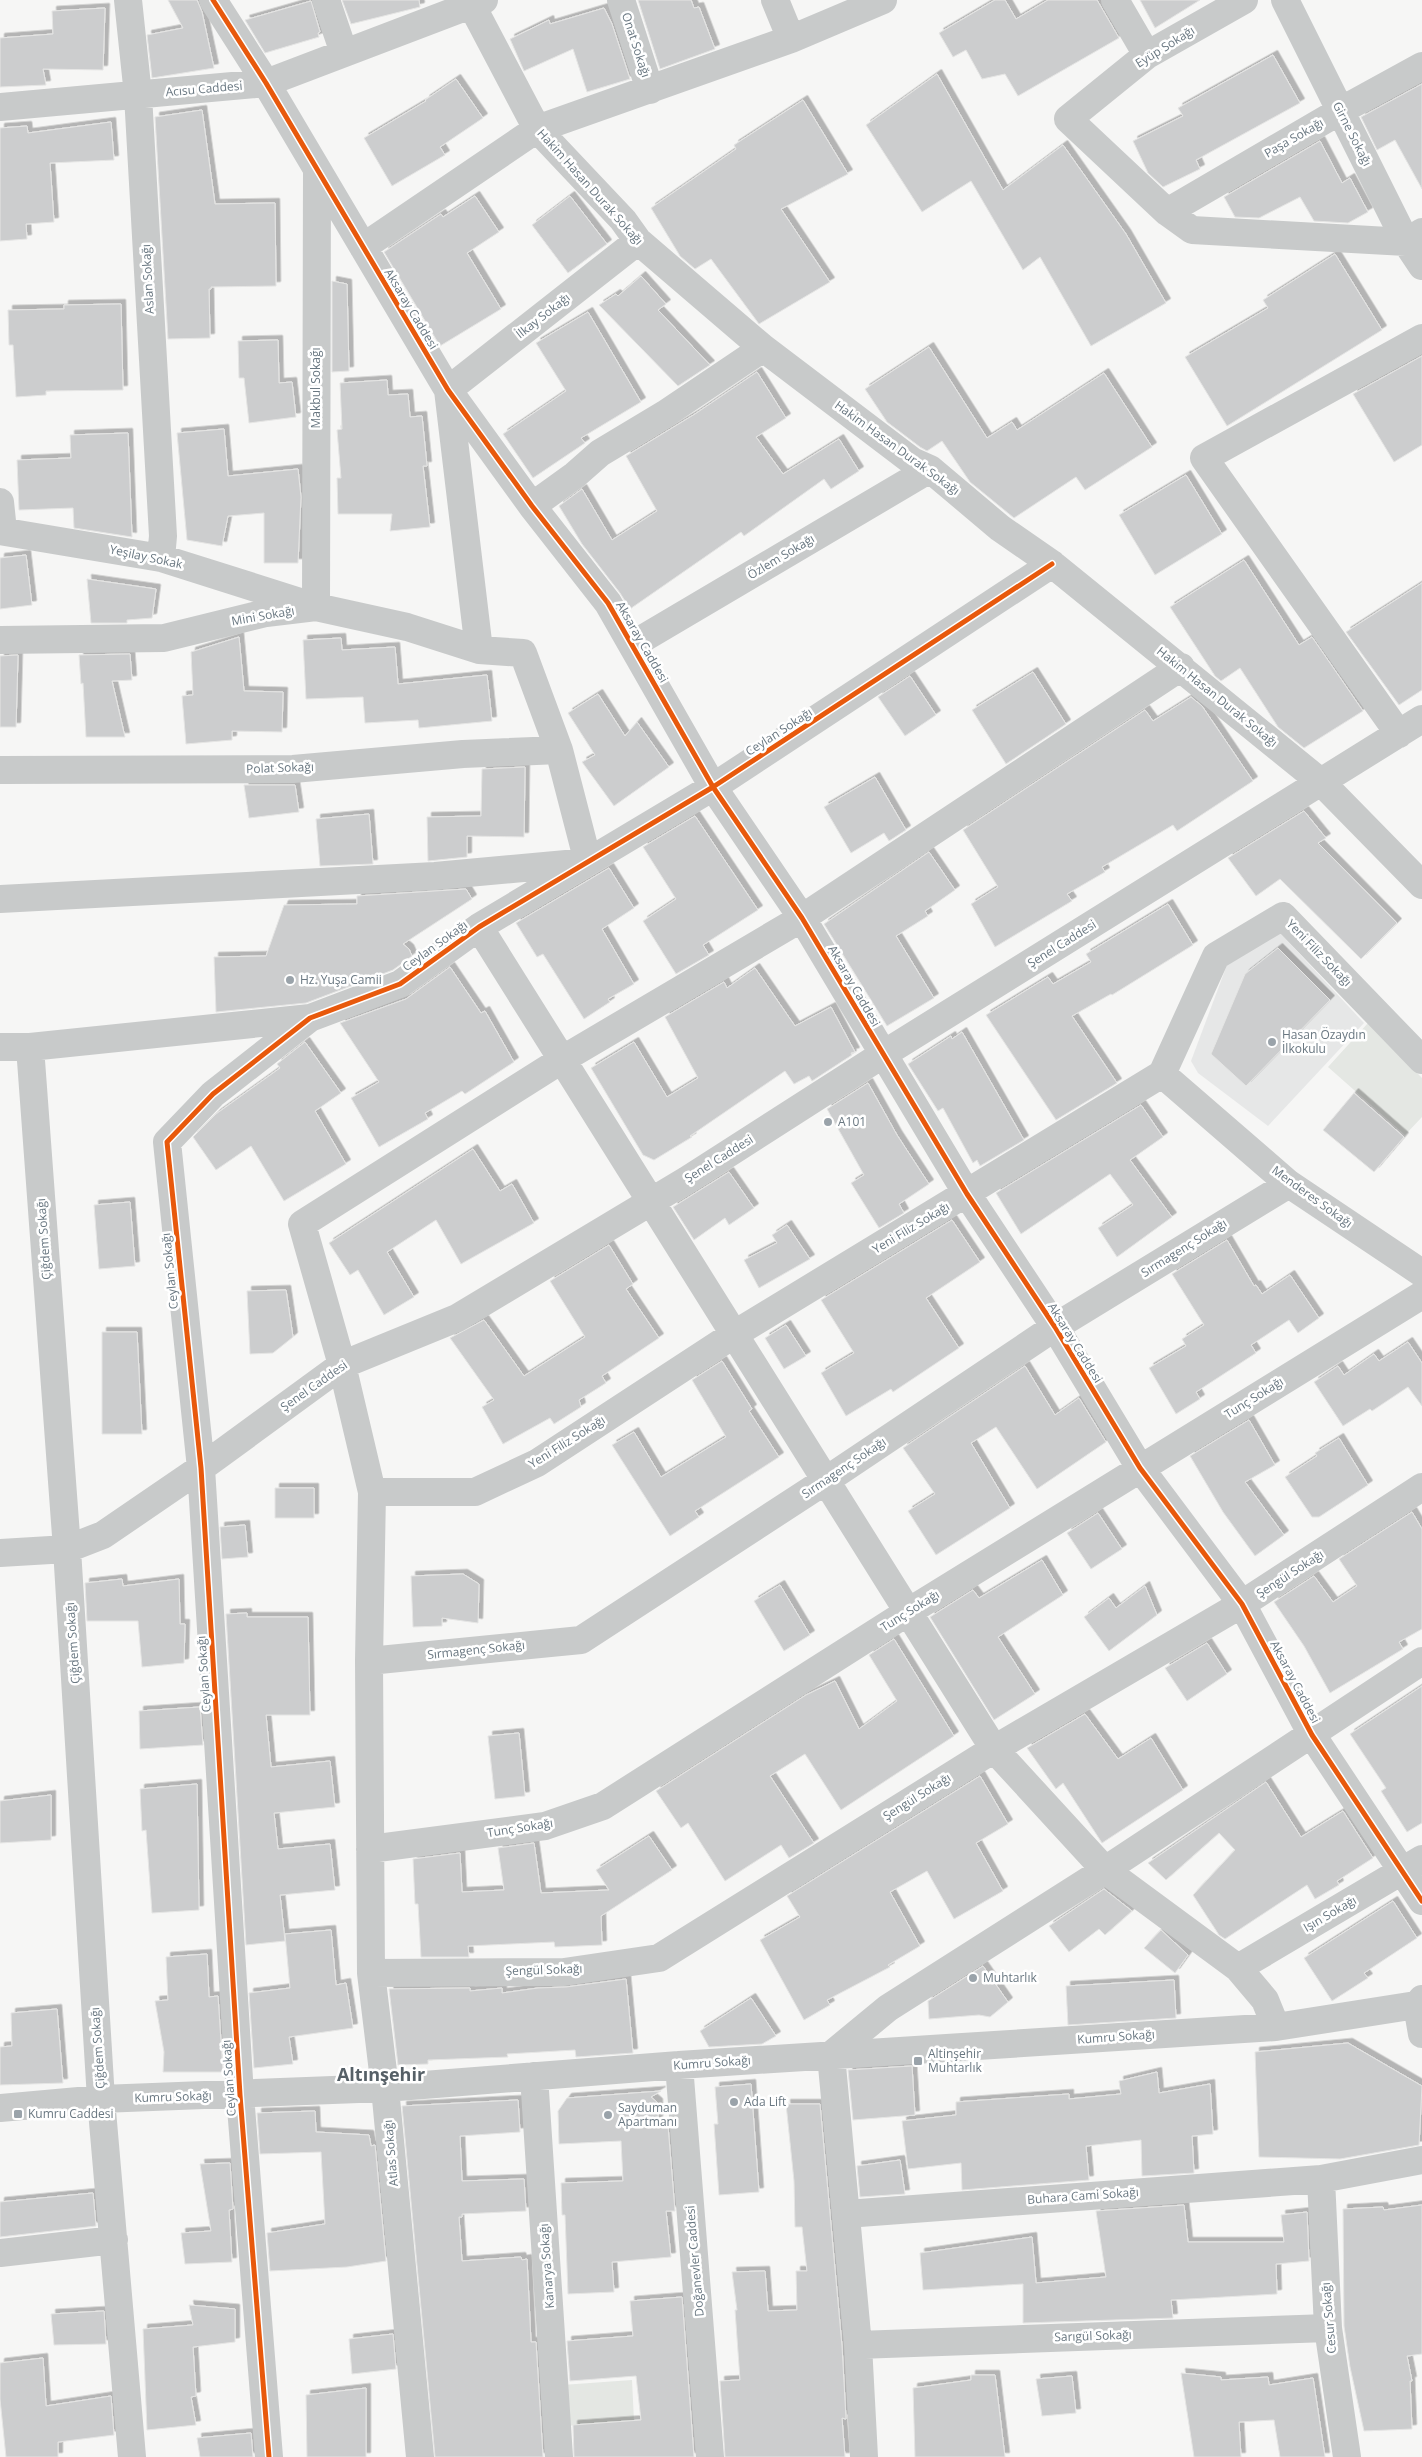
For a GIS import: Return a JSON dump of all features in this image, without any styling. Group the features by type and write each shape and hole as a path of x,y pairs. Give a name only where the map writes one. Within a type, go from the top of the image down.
{"street":[{"name":"Aslan Sokağı","path":"128,0 138,95 163,526 161,558"},
{"name":"Aksaray Caddesi","path":"213,0 266,84 448,390 532,506 608,603 713,787 802,918 882,1055 967,1194 1055,1328 1140,1468 1242,1604 1312,1735 1413,1865 1422,1901"},
{"path":"326,0 344,53"},
{"name":"Onat Sokağı","path":"621,0 650,90"},
{"path":"775,0 791,39"},
{"path":"363,247 537,128 650,90 791,39 883,0"},
{"path":"1115,0 1147,56"},
{"name":"Eyüp Sokağı","path":"1167,212 1068,118 1147,56 1244,0"},
{"name":"Girne Sokağı","path":"1285,0 1340,111 1414,237 1422,266"},
{"name":"Acısu Caddesi","path":"0,107 266,84 474,2"},
{"name":"Hakim Hasan Durak Sokağı","path":"474,2 537,128 622,220 638,241 763,348 912,461 930,469 1000,528 1052,564 1181,667 1322,783 1422,885"},
{"name":"Paşa Sokağı","path":"1167,212 1340,111 1422,66"},
{"name":"Makbul Sokağı","path":"316,169 316,607"},
{"path":"1167,212 1192,230 1414,237"},
{"name":"İlkay Sokağı","path":"448,390 638,241"},
{"path":"1399,734 1204,458 1422,338"},
{"path":"532,506 575,475 600,453 665,414 763,348"},
{"path":"448,390 479,650"},
{"name":"Özlem Sokağı","path":"632,646 930,469"},
{"path":"0,502 2,531"},
{"name":"Yeşilay Sokak","path":"2,531 161,558 316,607"},
{"name":"Ceylan Sokağı","path":"269,2457 240,2094 202,1468 167,1142 213,1094 310,1018 400,984 479,927 713,787 1052,564"},
{"name":"Mini Sokağı","path":"0,640 164,638 266,613 316,607 406,627 479,650 523,653 559,750"},
{"path":"563,1059 802,918 1181,667"},
{"name":"Şenel Caddesi","path":"0,1553 67,1550 103,1535 202,1468 342,1365 457,1318 687,1180 882,1055 1322,783 1422,719"},
{"path":"0,899 435,876 588,862 559,750"},
{"name":"Polat Sokağı","path":"0,770 293,769 463,754 559,750"},
{"name":"Yeni Filiz Sokağı","path":"372,1492 475,1492 537,1463 734,1335 1162,1074 1216,956 1283,916 1422,1060"},
{"path":"479,927 994,1749 1104,1870 1238,1968 1264,2000 1276,2027"},
{"path":"0,1048 310,1018"},
{"name":"Çiğdem Sokağı","path":"30,1046 67,1550 101,2100 132,2457"},
{"name":"Atlas Sokağı","path":"420,2457 385,2088 371,1973 368,1660 372,1492 342,1365 302,1224 563,1059"},
{"name":"Menderes Sokağı","path":"1162,1074 1289,1184 1422,1273"},
{"name":"Sırmagenç Sokağı","path":"368,1660 581,1640 825,1482 1055,1328 1289,1184"},
{"name":"Tunç Sokağı","path":"370,1849 545,1826 603,1806 908,1612 1422,1295"},
{"name":"Şengül Sokağı","path":"371,1973 564,1972 659,1958 994,1749 1242,1604 1422,1486"},
{"path":"864,2457 858,2345 831,2055 888,2008 1312,1735 1422,1661"},
{"name":"Işın Sokağı","path":"1238,1968 1413,1865"},
{"path":"1420,2003 1422,2034"},
{"name":"Kumru Sokağı","path":"0,2108 101,2100 385,2088 679,2065 1276,2027 1420,2003"},
{"name":"Doğanevler Caddesi","path":"679,2065 710,2457"},
{"name":"Kanarya Sokağı","path":"534,2076 559,2457"},
{"name":"Buhara Cami Sokağı","path":"846,2214 1321,2179 1422,2160"},
{"name":"Cesur Sokağı","path":"1321,2179 1328,2328 1347,2457"},
{"path":"0,2252 114,2240"},
{"name":"Sarıgül Sokağı","path":"858,2345 1328,2328"}],"shaded area":[{"name":"Hasan Özaydın İlkokulu","path":"1268,932 1281,934 1364,1023 1268,1126 1198,1073 1191,1061 1227,965"},
{"path":"1368,1023 1422,1078 1422,1117 1405,1135 1328,1067"},
{"path":"632,2380 634,2421 564,2426 562,2385"}],"building":[{"path":"168,0 197,0 202,12 214,68 152,78 147,35 183,28"},
{"path":"342,0 419,0 420,7 351,24"},
{"path":"638,0 691,0 694,8 699,7 715,49 660,69"},
{"path":"995,0 1005,0 1016,19 1048,0 1097,0 1119,38 1018,96 1005,74 982,79 966,50 953,57 939,33"},
{"path":"1140,0 1200,0 1155,28"},
{"path":"311,1 320,32 318,33 319,37 265,53 245,20"},
{"path":"105,8 103,70 43,69 46,85 0,87 0,38 53,34 52,11"},
{"path":"604,8 612,24 630,79 587,92 573,49 524,71 510,39 549,20 550,24"},
{"path":"1273,55 1300,103 1196,160 1200,169 1163,187 1148,173 1133,141 1183,116 1178,108"},
{"path":"937,74 1003,190 1063,145 1126,234 1166,303 1091,346 1040,257 1023,270 971,181 922,212 866,125"},
{"path":"456,79 483,118 440,147 445,155 392,186 364,138 426,101"},
{"path":"1422,84 1422,189 1395,140 1377,150 1361,117"},
{"path":"803,100 848,174 781,209 830,282 759,324 711,259 695,269 680,256 651,208 736,149 734,145"},
{"path":"202,110 215,204 275,203 276,286 211,287 209,289 210,338 168,339 155,117"},
{"path":"111,122 114,160 50,163 54,222 26,224 27,239 0,241 0,128 27,126 28,133"},
{"path":"1320,141 1342,183 1350,178 1368,212 1348,223 1314,221 1300,197 1259,218 1235,217 1224,197"},
{"path":"475,196 499,232 467,253 501,309 440,346 384,252 441,214 443,217"},
{"path":"570,196 607,244 568,273 532,225"},
{"path":"1335,254 1382,330 1227,426 1185,357 1268,308 1263,300"},
{"path":"641,276 666,304 658,310 710,365 678,386 599,305 616,294 618,296"},
{"path":"332,281 347,284 349,371 332,372"},
{"path":"121,304 123,390 46,391 46,395 16,397 13,345 9,345 8,310 64,309 64,305"},
{"path":"588,312 641,402 581,438 585,443 533,478 503,434 566,391 536,343"},
{"path":"278,340 279,383 292,382 296,417 249,423 244,378 239,378 238,341"},
{"path":"929,347 987,438 1012,422 1017,430 1104,373 1152,447 1085,490 1076,477 1014,518 970,482 942,441 927,451 920,447 887,422 865,389"},
{"path":"1422,356 1422,445 1394,462 1353,394"},
{"path":"757,372 786,418 756,437 783,474 839,439 859,471 831,489 824,479 744,536 741,532 630,609 582,544 559,506 582,489 612,540 657,511 626,456 695,414"},
{"path":"387,380 388,395 408,394 410,417 422,416 427,466 423,466 430,527 390,531 392,514 338,514 337,478 341,478 337,430 342,429 340,383"},
{"path":"224,429 228,476 298,469 301,497 298,563 264,563 264,513 228,516 222,546 187,540 177,433"},
{"path":"128,433 132,537 74,528 73,508 19,510 17,460 71,458 70,435"},
{"path":"1186,475 1222,534 1155,575 1119,515"},
{"path":"26,555 32,605 0,609 0,558"},
{"path":"1244,560 1299,645 1312,637 1363,711 1304,748 1278,727 1240,668 1221,681 1215,676 1170,607"},
{"path":"87,579 156,589 152,618 127,620 127,623 91,623"},
{"path":"1422,583 1422,690 1399,705 1346,632"},
{"path":"239,637 244,691 283,692 282,732 232,731 232,740 186,744 182,696 193,695 191,652"},
{"path":"341,638 342,650 395,647 398,684 487,675 492,721 419,728 418,720 365,723 363,697 306,699 303,640"},
{"path":"130,654 132,680 112,681 125,737 86,737 83,683 81,684 79,655"},
{"path":"18,655 16,727 0,727 0,656"},
{"path":"1033,672 1066,724 1006,764 972,710"},
{"path":"910,676 936,715 905,736 878,697"},
{"path":"598,694 625,736 637,722 669,767 614,806 582,762 595,755 568,713"},
{"path":"1191,697 1202,706 1253,781 1177,831 1173,825 1102,867 1105,872 1067,894 1072,901 995,947 971,904 998,887 963,830 1145,710 1153,721"},
{"path":"525,767 524,837 467,836 467,857 428,861 427,817 481,816 482,769"},
{"path":"875,777 906,830 889,841 884,833 851,853 824,807"},
{"path":"244,785 295,785 299,812 249,818"},
{"path":"1304,811 1326,838 1318,843 1397,923 1361,959 1280,879 1256,896 1228,858"},
{"path":"369,814 373,864 320,866 316,819"},
{"path":"695,816 758,910 703,945 709,955 676,974 643,921 676,899 643,847"},
{"path":"929,852 955,890 925,911 928,916 896,936 934,998 887,1026 824,924"},
{"path":"609,868 634,908 602,929 634,984 608,999 610,1002 584,1019 543,954 537,957 516,923"},
{"name":"Hz. Yuşa Camii","path":"466,889 472,899 403,944 409,949 412,956 393,970 306,1003 216,1012 214,957 266,956 284,905 357,904 357,896"},
{"path":"1168,904 1193,945 1112,995 1072,1016 1117,1083 1056,1120 986,1015 1048,977 1053,984 1091,962 1086,954"},
{"path":"1278,948 1330,1000 1246,1086 1211,1054 1245,974"},
{"path":"450,967 481,1013 485,1011 514,1062 465,1094 462,1091 425,1113 428,1119 379,1147 351,1098 379,1082 340,1023 406,999"},
{"path":"755,968 795,1026 831,1007 855,1052 812,1081 809,1076 794,1084 785,1071 690,1136 692,1137 654,1160 643,1155 591,1068 634,1042 667,1097 698,1078 665,1017 724,982 727,988"},
{"path":"962,1032 1024,1140 980,1166 977,1160 973,1163 943,1108 938,1111 908,1064 951,1036 952,1039"},
{"path":"305,1042 341,1093 315,1111 346,1164 284,1201 251,1146 216,1170 193,1137 216,1114 280,1068 277,1064"},
{"path":"868,1083 897,1135 929,1184 899,1204 904,1213 879,1228 851,1183 864,1175 827,1109"},
{"path":"1354,1093 1404,1137 1374,1172 1323,1130"},
{"path":"1141,1105 1163,1137 1130,1160 1172,1217 1117,1257 1098,1228 1133,1205 1110,1174 1021,1234 996,1193"},
{"path":"473,1149 500,1191 512,1184 534,1223 461,1264 436,1220 387,1252 414,1297 384,1315 358,1270 350,1275 329,1243"},
{"path":"729,1172 754,1208 729,1225 725,1218 694,1240 673,1207"},
{"path":"130,1202 135,1266 99,1269 94,1205"},
{"path":"952,1220 980,1262 926,1298 959,1348 893,1392 891,1389 846,1416 821,1373 854,1353 821,1300"},
{"path":"787,1225 810,1259 759,1288 744,1260 777,1243 772,1235"},
{"path":"1227,1240 1254,1286 1256,1285 1262,1294 1290,1275 1319,1318 1298,1333 1289,1320 1251,1345 1256,1353 1196,1392 1200,1399 1176,1414 1149,1368 1186,1346 1182,1339 1204,1325 1172,1274"},
{"path":"609,1245 633,1284 626,1289 659,1338 602,1376 606,1383 579,1400 581,1407 554,1424 550,1418 503,1444 482,1407 494,1400 450,1338 484,1320 524,1376 585,1337 550,1281"},
{"path":"286,1290 293,1337 273,1353 250,1354 247,1291"},
{"path":"786,1325 806,1356 784,1369 765,1338"},
{"path":"102,1332 137,1332 142,1434 102,1434"},
{"path":"1408,1342 1422,1363 1422,1406 1408,1387 1372,1411 1370,1409 1343,1426 1314,1382 1338,1366 1344,1375 1374,1354 1379,1361"},
{"path":"722,1361 752,1409 749,1411 779,1457 695,1511 699,1517 670,1536 612,1445 634,1432 661,1477 726,1437 692,1380"},
{"path":"1025,1366 1055,1415 1079,1398 1106,1442 1037,1489 996,1427 971,1443 1010,1508 936,1555 908,1511 935,1494 903,1448"},
{"path":"1249,1420 1275,1465 1245,1482 1284,1535 1255,1556 1223,1512 1190,1456"},
{"path":"1339,1438 1368,1485 1319,1517 1312,1517 1285,1477 1317,1456 1315,1453"},
{"path":"275,1488 314,1488 314,1518 275,1518"},
{"path":"1412,1512 1422,1529 1422,1629 1399,1642 1403,1649 1330,1693 1304,1646 1274,1602 1314,1576 1333,1602 1357,1586 1339,1559"},
{"path":"1098,1513 1122,1549 1091,1569 1067,1533"},
{"path":"245,1525 248,1557 222,1559 220,1527"},
{"path":"1042,1560 1063,1595 998,1637 1035,1694 994,1720 930,1617 973,1590 979,1598"},
{"path":"463,1574 479,1584 478,1623 442,1618 442,1626 413,1627 411,1576"},
{"path":"122,1579 123,1586 179,1579 180,1624 185,1624 184,1663 142,1667 138,1621 87,1621 85,1583"},
{"path":"780,1585 810,1635 784,1651 754,1601"},
{"path":"1145,1586 1157,1615 1109,1651 1084,1617 1109,1598 1116,1608"},
{"path":"247,1613 247,1617 308,1617 310,1715 266,1715 271,1767 330,1761 335,1807 274,1813 278,1849 330,1844 335,1890 280,1895 285,1941 246,1945 226,1614"},
{"path":"894,1639 954,1736 841,1810 805,1754 770,1776 814,1843 789,1858 781,1845 725,1881 688,1823 681,1828 656,1791 806,1695 835,1681 859,1729 897,1701 869,1655"},
{"path":"1207,1643 1227,1674 1187,1701 1165,1668"},
{"path":"1422,1686 1422,1823 1407,1832 1381,1791 1386,1788 1350,1734"},
{"path":"200,1707 203,1745 140,1749 139,1711"},
{"path":"1085,1714 1118,1759 1151,1738 1183,1790 1102,1843 1063,1783 1056,1789 1027,1748"},
{"path":"519,1733 525,1796 495,1799 488,1736"},
{"path":"980,1776 1008,1824 976,1843 1003,1891 954,1919 927,1871 890,1892 920,1946 888,1965 890,1967 827,2000 830,2005 804,2020 760,1940 800,1917 787,1896"},
{"path":"1266,1782 1301,1837 1343,1811 1373,1858 1337,1881 1339,1885 1315,1899 1307,1885 1225,1939 1219,1935 1193,1895 1235,1850 1219,1833 1166,1880 1148,1863"},
{"path":"197,1784 199,1910 152,1913 146,1830 142,1831 140,1789"},
{"path":"51,1795 51,1840 0,1843 0,1801"},
{"path":"649,1836 672,1870 601,1916 602,1945 555,1947 554,1942 468,1946 469,1957 421,1957 418,1904 415,1904 413,1859 460,1853 462,1892 504,1890 498,1848 534,1843 541,1893 609,1890 596,1870"},
{"path":"1104,1889 1132,1911 1105,1935 1099,1929 1069,1952 1049,1926"},
{"path":"1393,1901 1417,1938 1364,1973 1368,1978 1332,2001 1304,1958"},
{"path":"331,1930 336,1985 346,1983 353,2028 289,2037 293,2064 254,2068 249,1993 290,1988 285,1934"},
{"path":"1161,1930 1188,1955 1175,1973 1144,1948"},
{"path":"207,1954 209,1997 218,1996 223,2072 163,2072 164,2052 155,2001 168,2000 166,1957"},
{"name":"Muhtarlık","path":"983,1966 1008,2002 990,2017 979,2015 929,2019 928,2001"},
{"path":"626,1979 633,2053 576,2057 575,2050 507,2054 508,2057 428,2060 428,2064 398,2065 389,1989 470,1988 470,1991 502,1988 502,1993"},
{"path":"1174,1980 1176,2018 1068,2025 1066,1986"},
{"path":"751,1998 776,2036 762,2044 709,2047 700,2031"},
{"path":"57,2009 63,2083 0,2085 0,2047 12,2046 11,2013"},
{"path":"1348,2043 1422,2086 1419,2145 1340,2159 1259,2157 1255,2052"},
{"path":"912,2066 915,2115 853,2120 848,2070"},
{"path":"1157,2072 1159,2093 1210,2084 1213,2134 1192,2136 1194,2173 1142,2176 1141,2140 1086,2146 1089,2180 962,2190 961,2163 908,2169 902,2121 956,2115 956,2102 1069,2094 1069,2099 1121,2094 1119,2081"},
{"path":"751,2084 759,2192 719,2195 714,2124 718,2124 715,2087"},
{"path":"661,2091 651,2097 658,2103 658,2127 668,2126 675,2211 666,2211 671,2257 612,2262 614,2292 568,2294 565,2215 562,2215 561,2183 623,2181 621,2141 559,2144 558,2111 567,2098"},
{"path":"518,2100 520,2132 460,2136 462,2181 524,2179 526,2211 462,2214 462,2217 459,2217 462,2261 521,2257 522,2260 527,2259 531,2342 536,2342 543,2457 435,2457 402,2106"},
{"path":"786,2104 820,2104 842,2346 846,2419 842,2418 845,2457 725,2457 720,2381 740,2380 735,2310 737,2310 732,2272 765,2271 768,2311 797,2310 796,2271 807,2271 802,2227 795,2227 794,2181"},
{"path":"315,2111 316,2132 369,2135 371,2146 375,2145 386,2261 347,2267 270,2271 267,2233 325,2224 321,2152 260,2154 257,2113"},
{"path":"900,2160 905,2194 860,2197 857,2166"},
{"path":"230,2163 233,2209 229,2210 232,2262 185,2264 181,2233 211,2231 200,2164"},
{"path":"93,2193 96,2226 0,2237 0,2202"},
{"path":"1184,2205 1188,2242 1284,2242 1281,2215 1307,2212 1309,2261 1276,2264 1277,2294 1171,2300 1173,2318 1023,2323 1023,2284 923,2290 920,2253 1032,2237 1036,2283 1106,2277 1096,2211"},
{"path":"1422,2205 1422,2354 1407,2356 1412,2381 1410,2381 1412,2429 1364,2431 1350,2367 1344,2326 1343,2209 1383,2207 1384,2210"},
{"path":"682,2297 694,2457 574,2457 573,2425 641,2420 636,2376 570,2381 567,2341 633,2336 630,2301"},
{"path":"189,2305 235,2309 235,2342 193,2347 196,2396 191,2397 196,2425 147,2430 143,2329 193,2325"},
{"path":"104,2311 106,2344 54,2345 51,2314"},
{"path":"393,2334 396,2369 352,2374 349,2339"},
{"path":"43,2358 46,2406 111,2396 114,2435 58,2442 58,2457 6,2457 0,2399 0,2363"},
{"path":"1181,2373 1221,2377 1221,2380 1268,2377 1269,2385 1313,2378 1325,2457 1280,2457 1274,2420 1239,2422 1241,2457 1194,2457"},
{"path":"971,2375 995,2375 1005,2457 915,2457 913,2388 971,2380"},
{"path":"1072,2376 1076,2413 1042,2416 1036,2379"},
{"path":"366,2388 366,2457 307,2457 306,2395"},
{"path":"251,2433 253,2457 200,2457 197,2438"}],"cycle path":[{"path":"213,0 266,83 448,390 532,506 608,603 713,787 802,918 967,1194 1055,1327 1140,1468 1242,1604 1312,1735 1422,1901"},
{"path":"269,2457 240,2095 201,1468 167,1142 213,1094 310,1018 400,984 479,927 713,787 1052,564"}],"place":[{"name":"Hz. Yuşa Camii","path":"290,980"},
{"name":"Hasan Özaydın İlkokulu","path":"1272,1042"},
{"name":"A101","path":"828,1122"},
{"name":"Muhtarlık","path":"973,1978"},
{"name":"Altinşehir Muhtarlık","path":"918,2061"},
{"name":"Ada Lift","path":"734,2102"},
{"name":"Kumru Caddesi","path":"18,2114"},
{"name":"Sayduman Apartmanı","path":"608,2115"}],"district":[{"name":"Altınşehir","path":"381,2075"}]}
